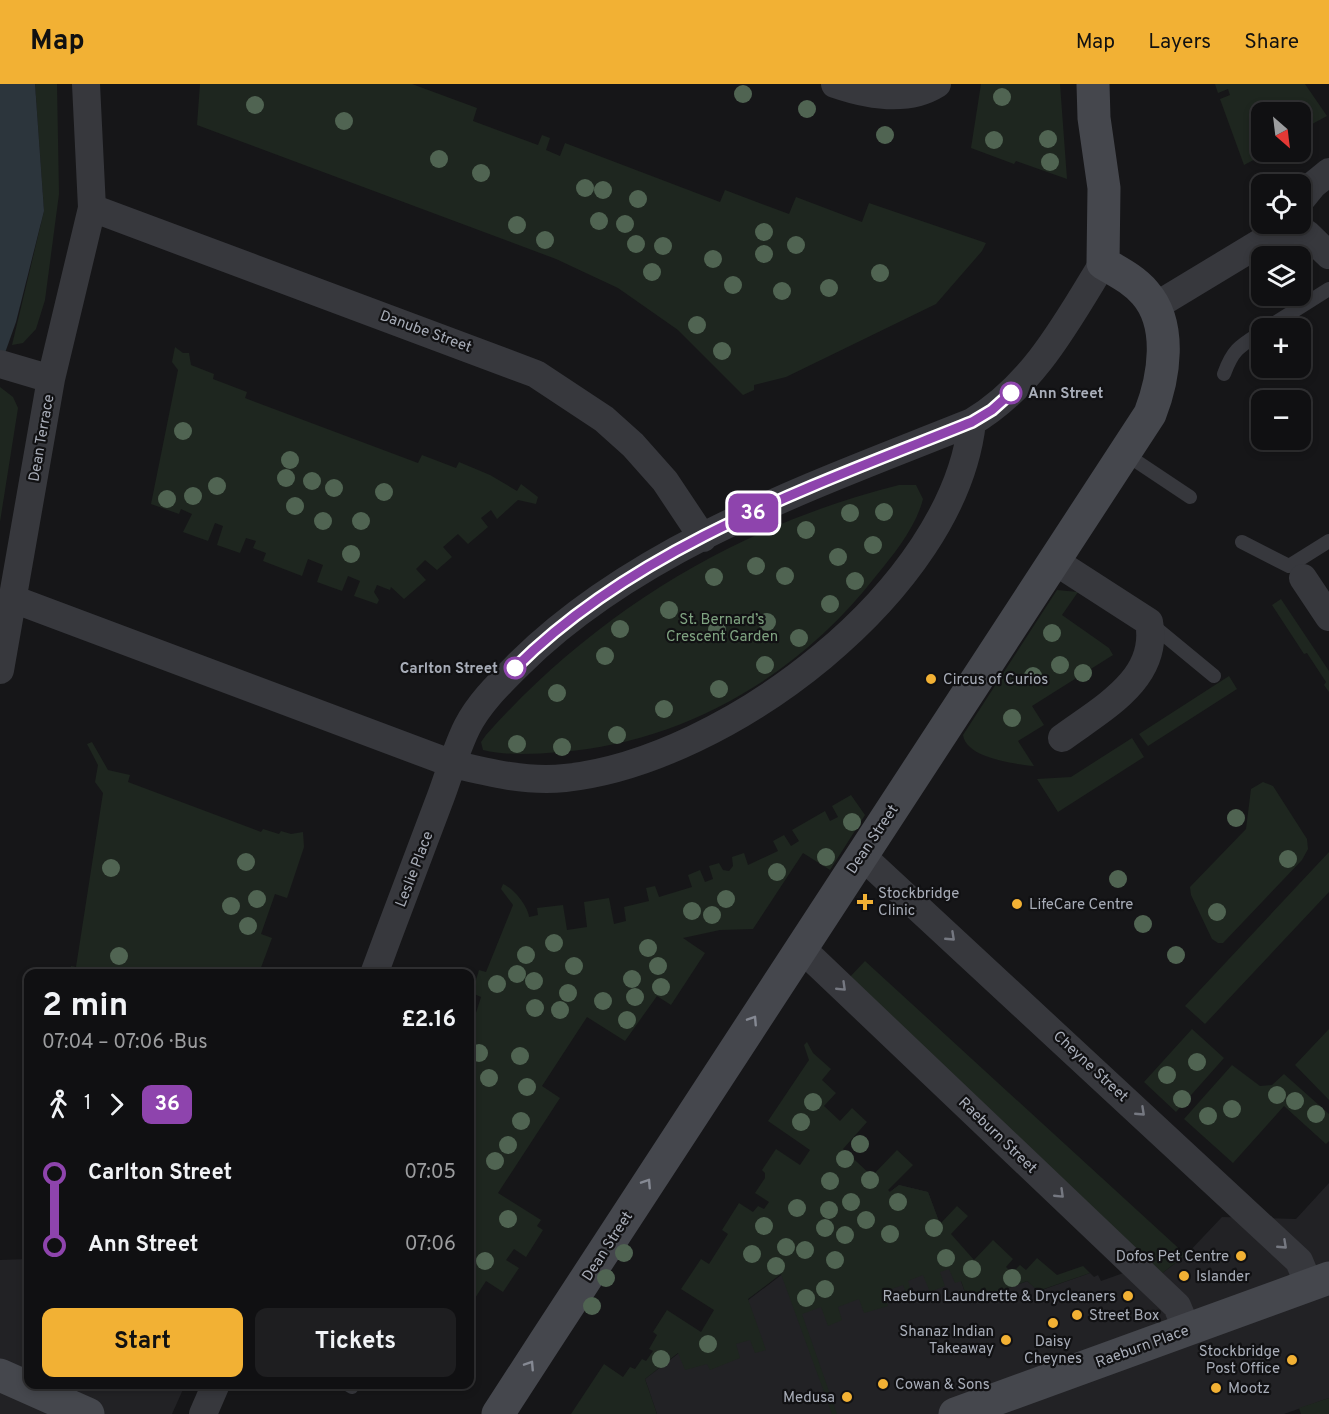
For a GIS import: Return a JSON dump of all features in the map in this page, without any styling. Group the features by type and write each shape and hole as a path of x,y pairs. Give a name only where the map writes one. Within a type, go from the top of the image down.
{"street":[{"name":"Dean Terrace","path":"0,670 51,379 92,208 86,84"},
{"path":"835,84 894,96 914,94 937,84"},
{"path":"1093,84 1094,118 1104,188 1102,263"},
{"path":"1311,187 1329,172"},
{"name":"Danube Street","path":"92,208 536,374 604,419 633,445 665,481 703,538"},
{"path":"1154,307 1271,234"},
{"path":"1307,234 1329,255"},
{"name":"Dean Street","path":"498,1414 800,947 1056,562 1150,414 1158,393 1163,349 1161,327 1154,307 1139,287 1102,263"},
{"name":"Leslie Place","path":"376,969 467,726 493,690 534,650 575,615 616,587 703,538 804,490 972,422 992,410 1038,362 1062,331 1102,263"},
{"path":"8,367 51,379"},
{"path":"13,599 453,764 504,776 567,778 592,773 688,741 735,718 781,689 853,630 922,546 956,486 967,455 972,422"},
{"path":"1056,562 1149,622 1151,643 1132,684 1062,738"},
{"path":"1303,578 1329,617"},
{"name":"Cheyne Street","path":"861,855 1319,1282"},
{"name":"Raeburn Street","path":"800,947 1177,1306 1187,1330"},
{"name":"Raeburn Place","path":"955,1414 1319,1282"},
{"path":"0,1375 24,1386"},
{"path":"32,1389 88,1414"},
{"path":"203,1414 214,1389"}],"lane":[{"path":"1283,318 1329,289"},
{"path":"1224,374 1228,358 1235,350 1251,339"},
{"path":"1124,453 1190,497"},
{"path":"1242,542 1289,567 1329,541"},
{"path":"1149,622 1214,676"}],"shaded area":[{"path":"0,84 35,84 44,211 16,322 0,367"},
{"path":"1329,1183 1329,1398 1284,1414 657,1414 645,1379 899,1185 928,1192 969,1303 1027,1281 1039,1291 1090,1273 1094,1277 1098,1275 1101,1281 1129,1271 1161,1274 1186,1255 1222,1217 1296,1219"},
{"path":"24,1259 24,1389 183,1389 172,1414 0,1414 0,1260"}],"green space":[{"path":"35,84 57,84 59,194 45,300 36,329 23,343 12,345 44,211"},
{"path":"200,84 412,84 477,108 473,121 538,145 542,135 550,138 546,150 560,156 565,143 720,202 725,190 789,214 796,197 862,222 869,203 986,243 982,251 936,304 786,377 754,385 754,390 743,395 678,330 618,288 556,259 197,125"},
{"path":"981,84 1060,84 1067,179 1016,161 1014,164 971,148"},
{"path":"1215,84 1305,84 1327,116 1311,125 1311,102 1251,102 1251,161 1244,165 1220,99 1230,95 1228,89 1218,93"},
{"path":"175,347 183,353 189,353 191,365 214,374 213,379 247,392 245,398 418,463 422,455 456,468 459,462 490,475 517,491 521,484 538,497 536,504 518,500 497,519 491,510 481,518 488,527 468,544 458,534 443,547 452,557 437,570 425,560 416,569 426,580 404,599 391,587 390,590 377,585 374,592 379,600 377,604 354,596 360,581 348,576 342,591 317,582 323,565 308,559 302,576 263,561 266,553 253,548 256,541 246,538 240,553 217,545 223,526 215,523 208,541 183,532 192,514 181,509 179,514 151,504 178,370 172,362"},
{"path":"0,387 13,397 18,408 0,522"},
{"name":"St. Bernard’s Crescent Garden","path":"899,485 916,485 923,499 904,540 845,612 812,644 775,673 695,718 652,734 607,746 531,754 483,750 481,742 486,735 529,690 574,649 623,612 674,578 727,549 782,524 840,502"},
{"path":"1057,590 1078,592 1062,615 1109,648 1113,655 1032,706 1044,725 1018,741 1034,766 1004,761 982,754 966,743 963,735"},
{"path":"1281,599 1329,671 1329,692 1324,685 1326,682 1307,653 1304,654 1272,605"},
{"path":"1229,676 1237,689 1148,746 1139,734"},
{"path":"1132,738 1144,757 1058,812 1037,779 1071,777"},
{"path":"92,742 108,770 130,775 128,782 261,832 263,829 279,834 281,831 291,834 303,832 304,847 287,898 275,894 261,934 272,938 260,969 71,969 71,966 76,967 103,793 95,782 98,765 87,744"},
{"path":"1263,782 1273,786 1307,839 1308,849 1302,860 1223,943 1218,943 1212,939 1191,895 1190,887 1246,829 1251,789"},
{"path":"851,795 865,815 830,870 803,853 753,929 720,930 683,938 705,953 671,1005 657,996 625,1041 587,1017 542,1086 560,1098 498,1193 541,1220 537,1226 543,1230 526,1257 514,1249 506,1260 519,1268 503,1292 486,1281 474,1300 474,1019 481,997 474,994 474,986 479,970 486,972 513,905 501,889 503,884 519,898 529,917 538,915 537,908 563,905 567,930 587,927 584,902 609,898 614,924 626,921 624,907 649,901 646,888 655,886 659,897 692,887 688,875 700,870 705,882 713,879 709,866 719,863 723,870 729,871 733,866 732,857 744,853 748,865 778,851 773,841 784,835 791,846 799,841 792,830 825,811 830,821 838,817 832,806"},
{"path":"1329,852 1329,892 1205,1024 1185,1006"},
{"path":"865,961 1186,1255 1161,1274 847,980"},
{"path":"1192,1029 1224,1058 1176,1112 1144,1082"},
{"path":"1329,1029 1329,1100 1295,1065"},
{"path":"807,1042 813,1053 831,1069 822,1080 836,1093 824,1106 840,1121 852,1108 867,1122 843,1149 872,1176 897,1150 913,1165 888,1190 890,1192 899,1185 928,1192 940,1224 957,1206 968,1216 951,1234 974,1260 993,1240 1013,1259 1006,1267 1012,1273 1020,1265 1026,1270 1037,1258 1057,1275 1083,1266 1090,1273 1038,1291 1027,1281 969,1303 961,1281 955,1283 949,1269 940,1272 945,1286 930,1292 923,1275 908,1281 913,1298 909,1299 903,1285 883,1292 888,1306 864,1313 859,1299 838,1307 842,1320 828,1326 821,1307 802,1314 837,1414 832,1414 781,1274 748,1299 766,1350 755,1353 750,1340 736,1344 740,1358 710,1370 707,1364 685,1370 678,1353 645,1379 657,1414 571,1414 604,1364 623,1377 630,1367 635,1369 642,1359 646,1361 653,1351 649,1349 657,1335 653,1332 667,1310 701,1332 714,1310 681,1289 701,1259 709,1264 728,1234 722,1230 739,1203 753,1212 758,1206 764,1209 769,1202 755,1193 765,1178 762,1170 776,1149 800,1165 810,1150 768,1121 809,1060 804,1045"},
{"path":"1232,1065 1260,1086 1272,1085 1284,1074 1329,1114 1329,1141 1326,1144 1284,1106 1233,1163 1184,1119"},
{"path":"1329,1398 1329,1414 1301,1414 1299,1408"}],"bus line":[{"name":"36","path":"515,668 575,615 616,587 663,560 793,495 972,422 992,410 1011,393"}],"place":[{"name":"Ann Street","path":"1011,393"},
{"name":"Carlton Street","path":"515,668"},
{"name":"Circus of Curios","path":"931,679"},
{"name":"Stockbridge Clinic","path":"865,902"},
{"name":"LifeCare Centre","path":"1017,904"},
{"name":"Dofos Pet Centre","path":"1241,1256"},
{"name":"Islander","path":"1184,1276"},
{"name":"Raeburn Laundrette & Drycleaners","path":"1128,1296"},
{"name":"Street Box","path":"1077,1315"},
{"name":"Daisy Cheynes","path":"1053,1323"},
{"name":"Shanaz Indian Takeaway","path":"1006,1340"},
{"name":"Stockbridge Post Office","path":"1292,1360"},
{"name":"Cowan & Sons","path":"883,1384"},
{"name":"Mootz","path":"1216,1388"},
{"name":"Medusa","path":"847,1397"}]}
